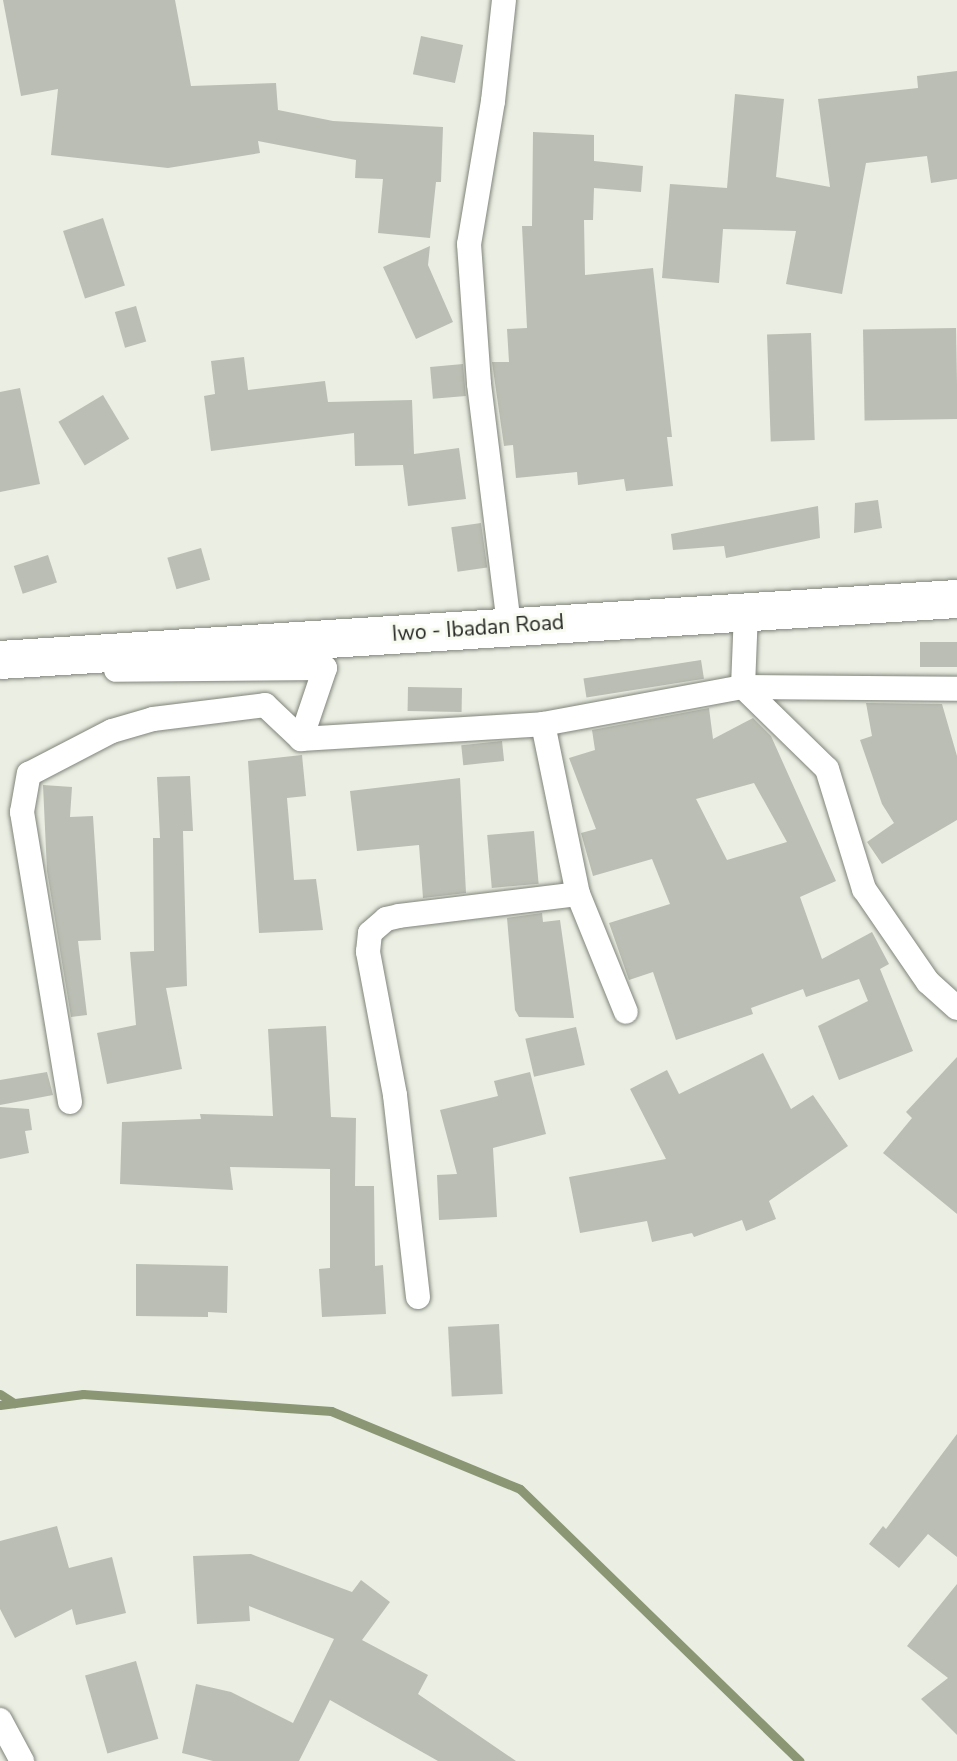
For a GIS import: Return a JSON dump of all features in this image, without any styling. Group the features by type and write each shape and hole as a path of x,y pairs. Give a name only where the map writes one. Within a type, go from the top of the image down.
{"main road":[{"name":"Iwo - Ibadan Road","path":"0,660 957,599"}],"street":[{"path":"504,0 493,101 469,244 479,384 509,626"},
{"path":"746,612 743,687 827,769 864,889 928,982 957,1008"},
{"path":"0,672 325,668 301,738"},
{"path":"70,1102 22,812 29,774 112,732 153,719 265,705 301,738 543,724 743,687 957,689"},
{"path":"543,724 578,894 626,1012"},
{"path":"418,1297 395,1095 368,952 370,933 386,919 400,916 578,894"},
{"path":"0,1720 22,1761"}],"building":[{"path":"3,0 175,0 191,86 276,83 278,110 333,121 443,127 441,182 436,182 430,238 378,233 383,179 355,178 356,160 258,141 260,153 168,168 51,155 58,89 21,96"},
{"path":"421,36 463,45 455,83 413,74"},
{"path":"957,71 957,179 931,183 927,156 866,163 842,294 786,284 796,231 723,229 719,283 662,278 670,184 727,188 735,94 784,99 776,177 830,187 818,99 918,88 917,76"},
{"path":"533,132 594,135 594,161 643,166 641,192 594,188 593,220 584,220 585,275 653,268 672,437 667,437 673,486 626,491 624,479 578,485 577,472 516,478 513,445 504,446 492,362 509,362 507,329 527,328 522,226 532,226"},
{"path":"103,218 125,286 85,299 63,231"},
{"path":"430,246 428,265 453,322 416,339 383,267"},
{"path":"136,306 146,342 125,348 115,312"},
{"path":"956,328 957,419 865,421 863,330"},
{"path":"811,333 815,440 771,441 767,335"},
{"path":"244,357 248,390 325,381 328,402 412,400 414,454 459,448 466,499 408,506 403,465 355,466 354,433 211,451 204,396 215,394 211,361"},
{"path":"463,364 466,396 433,399 430,367"},
{"path":"20,388 40,484 0,492 0,392"},
{"path":"103,395 129,439 85,465 58,422"},
{"path":"878,500 882,528 854,533 855,503"},
{"path":"818,506 820,538 726,558 724,546 673,550 671,534"},
{"path":"481,523 487,568 458,572 451,527"},
{"path":"201,548 210,580 176,589 167,558"},
{"path":"48,555 57,583 23,594 14,566"},
{"path":"920,642 957,642 957,667 920,667"},
{"path":"701,660 704,679 586,697 583,679"},
{"path":"408,687 462,688 462,712 408,711"},
{"path":"866,703 942,704 957,756 957,820 882,864 867,842 894,823 882,804 860,740 872,736"},
{"path":"709,708 713,739 753,718 771,736 836,881 800,897 822,959 872,932 889,964 880,969 913,1051 839,1080 818,1026 868,1001 859,979 806,997 803,989 751,1008 753,1014 676,1040 653,972 629,980 609,923 670,904 652,859 593,876 581,833 596,829 569,758 595,750 592,730","holes":["754,783 787,842 727,860 696,799"]},
{"path":"502,741 504,761 463,765 461,745"},
{"path":"302,755 306,796 287,798 294,880 316,879 323,930 259,933 248,761"},
{"path":"190,776 193,831 183,831 187,986 166,988 182,1069 107,1084 97,1033 136,1025 130,952 154,951 153,838 160,838 157,777"},
{"path":"460,778 466,893 423,898 419,845 357,851 350,791"},
{"path":"43,785 72,787 70,817 93,816 101,940 78,941 87,1015 71,1017 47,871"},
{"path":"534,831 539,884 492,888 487,835"},
{"path":"542,913 543,922 560,920 574,1018 519,1017 515,1010 507,918"},
{"path":"326,1026 331,1117 356,1118 355,1186 374,1186 375,1266 383,1265 386,1314 322,1317 319,1269 330,1268 330,1169 230,1167 233,1190 120,1184 122,1122 201,1119 200,1114 273,1116 268,1029"},
{"path":"576,1027 585,1065 534,1077 525,1039"},
{"path":"763,1053 791,1109 813,1095 848,1146 769,1201 776,1219 746,1231 742,1220 694,1237 692,1233 652,1242 647,1221 580,1233 569,1177 666,1159 630,1089 667,1070 679,1094"},
{"path":"957,1057 957,1214 883,1153 912,1118 906,1112"},
{"path":"47,1072 53,1095 0,1105 0,1080"},
{"path":"530,1072 546,1134 493,1148 497,1217 439,1220 437,1175 457,1174 440,1110 498,1096 494,1081"},
{"path":"0,1107 29,1109 32,1130 25,1131 29,1153 0,1159"},
{"path":"136,1264 228,1266 227,1313 208,1312 208,1317 136,1316"},
{"path":"499,1324 503,1394 452,1397 448,1327"},
{"path":"957,1434 957,1557 928,1534 899,1568 869,1544 883,1526 886,1529"},
{"path":"57,1526 69,1568 112,1557 126,1613 76,1625 72,1609 15,1638 0,1609 0,1541"},
{"path":"251,1554 352,1592 361,1580 390,1602 362,1640 428,1675 418,1694 516,1761 438,1761 330,1700 299,1761 213,1761 182,1753 196,1684 231,1692 293,1723 334,1639 249,1606 250,1621 197,1624 193,1556"},
{"path":"957,1584 957,1735 921,1699 948,1678 907,1646"},
{"path":"136,1661 158,1739 107,1753 85,1676"}],"waterway":[{"path":"0,1394 14,1403"},
{"path":"0,1405 83,1394 331,1411 520,1489 800,1761"}]}
